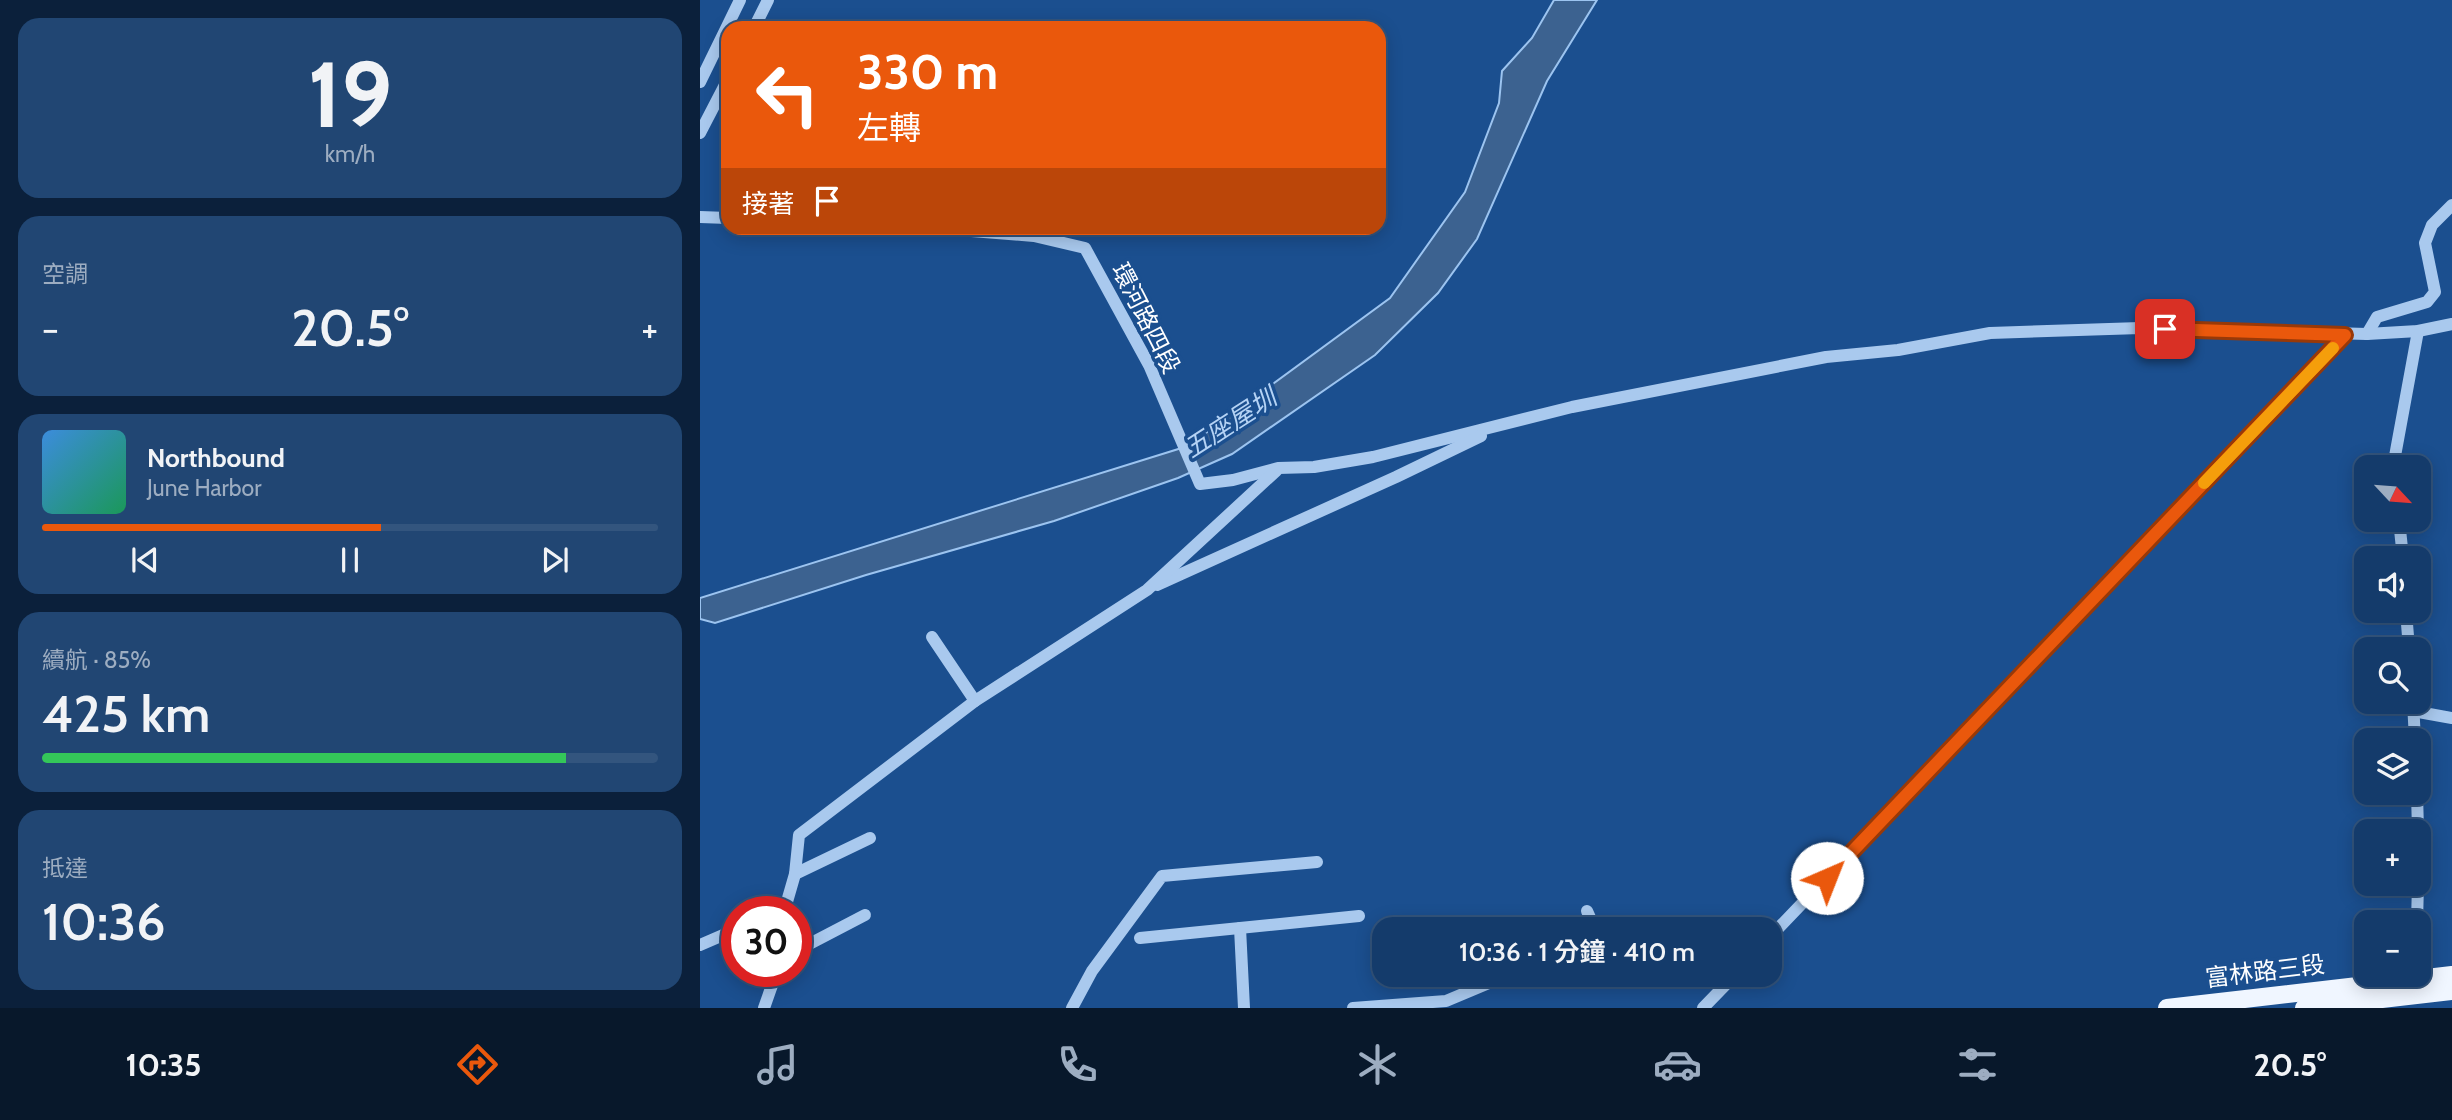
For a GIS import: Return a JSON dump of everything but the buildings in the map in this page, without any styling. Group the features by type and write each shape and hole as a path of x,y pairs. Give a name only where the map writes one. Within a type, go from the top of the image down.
{"main road":[{"name":"富林路三段","path":"2304,1008 2416,989 2452,975"},
{"name":"富林路三段","path":"2167,1008 2416,989 2452,991"}],"street":[{"path":"730,21 740,0"},
{"path":"758,21 768,0"},
{"path":"700,82 721,39"},
{"path":"700,133 721,92"},
{"path":"2367,334 2377,317 2427,302 2435,292 2425,243 2432,225 2452,205"},
{"path":"700,217 721,218"},
{"name":"環河路四段","path":"1022,235 1085,248 1149,365 1200,484 1233,481 1278,468"},
{"path":"1147,590 1278,468 1314,467 1373,457 1572,407 1826,357 1898,350 1990,333 2140,328 2345,335 2418,331 2452,324"},
{"path":"2395,455 2418,331"},
{"path":"1782,924 2345,335"},
{"path":"787,896 795,874 799,835 975,701 1147,590 1396,477 1503,425"},
{"path":"932,637 975,701"},
{"path":"2431,712 2452,718"},
{"path":"795,874 870,838"},
{"path":"1072,1008 1092,971 1162,876 1317,862"},
{"path":"1587,911 1590,917"},
{"path":"812,943 865,915"},
{"path":"1140,938 1359,916"},
{"path":"1240,928 1244,1008"},
{"path":"700,945 721,936"},
{"path":"764,1008 772,987"},
{"path":"1353,1008 1446,1001 1479,987"},
{"path":"1703,1008 1723,987"}],"water":[{"name":"五座屋圳","path":"1554,0 1597,0 1547,81 1477,239 1438,293 1375,355 1232,454 1178,478 1054,521 866,575 715,623 700,619 700,598 1188,446 1390,298 1465,192 1499,103 1502,71 1532,38"}],"slow traffic":[{"path":"2204,483 2333,348"}],"route":[{"path":"1827,878 2345,335 2165,329"}]}
